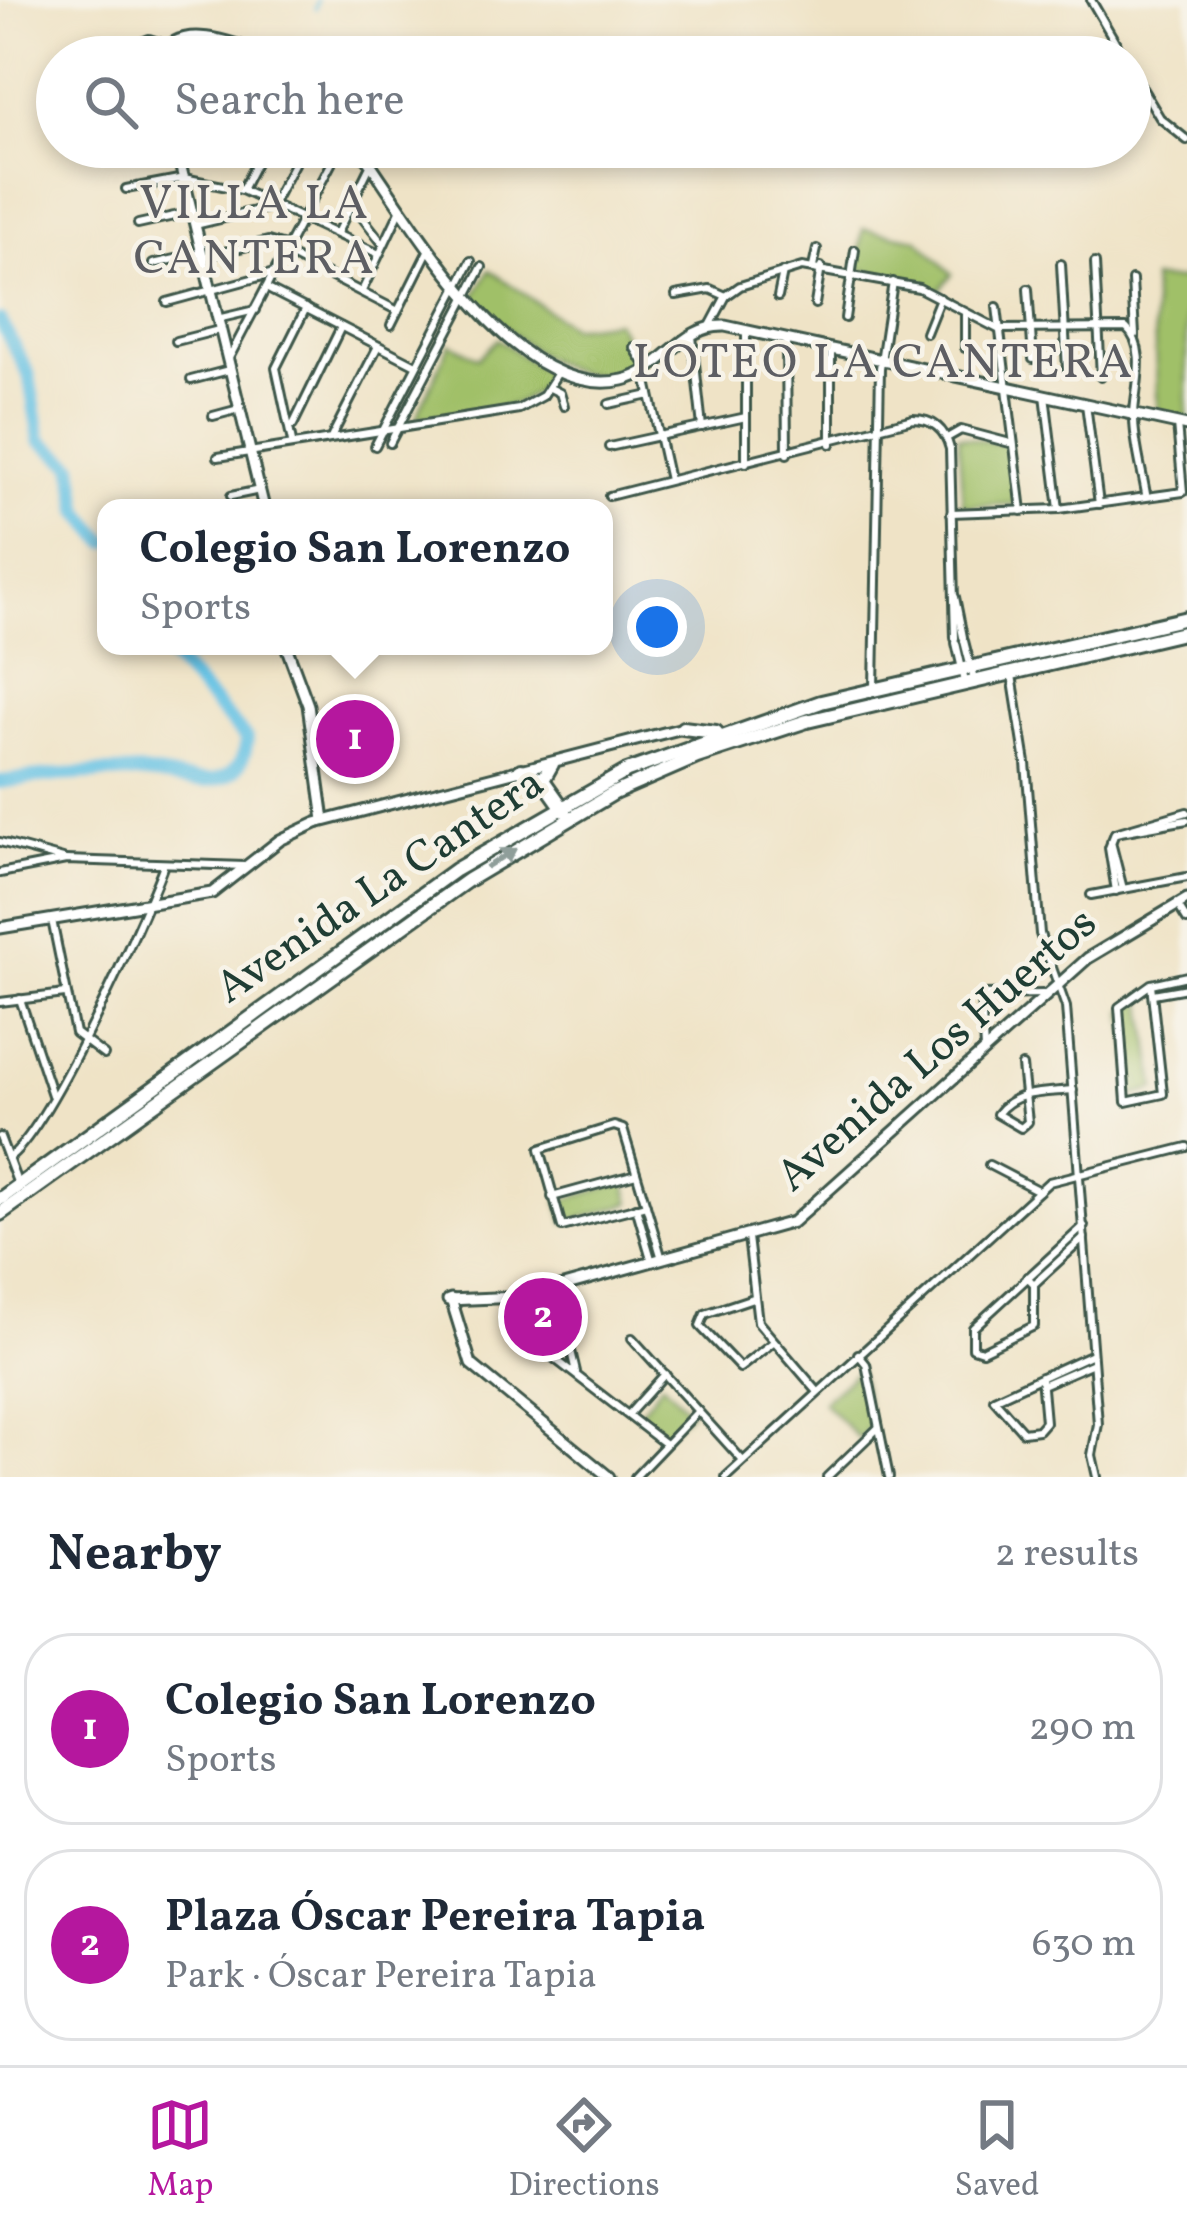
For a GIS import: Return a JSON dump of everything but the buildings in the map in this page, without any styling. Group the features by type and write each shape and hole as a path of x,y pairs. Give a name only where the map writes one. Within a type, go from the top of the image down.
{"highway":[{"name":"Avenida La Cantera","path":"0,1199 455,869 559,806 696,750 1187,618"},
{"name":"Avenida La Cantera","path":"0,1214 451,891 570,816 723,733 874,688 1011,671 1187,632"},
{"path":"683,728 696,750"},
{"path":"683,728 723,733"},
{"path":"543,780 552,764"},
{"path":"521,770 543,780 570,816"}],"street":[{"path":"1091,0 1112,36"},
{"path":"1151,103 1160,118 1187,140"},
{"path":"181,168 262,499"},
{"path":"242,190 253,168"},
{"path":"195,225 274,204 292,168"},
{"path":"191,380 228,366 329,168"},
{"path":"337,233 368,168"},
{"path":"373,168 467,297 511,339 559,371 613,381 646,372 691,332 710,326 1182,425 1183,492 1059,509 950,513"},
{"path":"126,189 184,178 242,190 380,254"},
{"path":"352,204 384,245"},
{"path":"361,292 402,208"},
{"path":"138,224 192,212"},
{"path":"153,264 268,241 398,311"},
{"path":"391,325 430,248"},
{"path":"815,304 817,250"},
{"path":"845,318 855,250"},
{"path":"375,446 471,261"},
{"path":"1095,263 1101,377"},
{"path":"1061,264 1067,369"},
{"path":"390,443 482,267"},
{"path":"710,326 725,296 783,272 818,267 892,282 940,298 965,315 998,328 1123,327 1136,339"},
{"path":"778,297 783,272"},
{"path":"167,302 274,273"},
{"path":"1132,280 1139,399 1133,414 1146,494"},
{"path":"874,688 881,360 892,282"},
{"path":"266,288 416,365"},
{"path":"1028,289 1033,359"},
{"path":"676,295 710,290 725,296"},
{"path":"926,333 940,298"},
{"path":"997,307 1003,386 1022,511"},
{"path":"292,442 276,368 306,308"},
{"path":"176,341 255,310"},
{"path":"965,315 965,348"},
{"path":"292,428 341,327"},
{"path":"746,330 746,463"},
{"path":"691,332 702,390 702,428"},
{"path":"786,339 787,454"},
{"path":"332,436 378,346"},
{"path":"634,347 646,372 669,480"},
{"path":"831,349 831,444"},
{"path":"218,457 519,409 550,388 559,371"},
{"path":"550,388 560,393 564,406"},
{"path":"609,404 650,395"},
{"path":"1045,395 1059,509"},
{"path":"1086,404 1099,504"},
{"path":"213,416 239,410"},
{"path":"609,447 746,417"},
{"path":"609,496 923,420 947,438"},
{"path":"947,438 961,430 1010,443"},
{"path":"947,438 952,588 968,674"},
{"path":"231,496 260,490"},
{"path":"289,655 308,705 324,820"},
{"path":"1011,671 1026,764 1040,934 1060,982 1073,1090 1097,1477"},
{"path":"0,928 212,893 280,840 324,820 683,728"},
{"path":"1119,890 1111,842 1114,833 1187,816"},
{"path":"0,842 66,860 163,867 249,865"},
{"path":"0,873 66,860"},
{"path":"8,1158 26,1143 52,1096 163,867"},
{"path":"1091,896 1187,877"},
{"path":"1182,901 1187,920"},
{"name":"Avenida Los Huertos","path":"609,1477 471,1364 450,1300 518,1297 748,1237 798,1219 1060,982 1115,938 1182,901"},
{"path":"52,920 65,994 80,1041 104,1055"},
{"path":"1151,984 1163,1094 1126,1102 1118,1011 1124,1001 1151,984 1187,976"},
{"path":"1153,994 1187,988"},
{"path":"0,1002 65,994"},
{"path":"984,1050 981,995 1047,994"},
{"path":"20,999 52,1096"},
{"path":"1022,1066 1026,1095 1028,1123 1021,1128 997,1112 1015,1096 1026,1095 1073,1090"},
{"path":"646,1205 564,1227 543,1146 617,1126 637,1173 646,1205 657,1260"},
{"path":"0,1137 19,1186"},
{"path":"726,1477 1039,1191 1080,1171 1187,1147"},
{"path":"988,1165 1039,1191"},
{"path":"553,1197 637,1173"},
{"path":"636,1208 657,1260"},
{"path":"1084,1226 1030,1281 1034,1326 982,1351 973,1348 973,1328 1030,1281 1084,1238"},
{"path":"748,1237 758,1322 818,1391"},
{"path":"556,1288 577,1376"},
{"path":"518,1297 527,1335 664,1443"},
{"path":"753,1298 705,1314 700,1326 740,1368 772,1343"},
{"path":"632,1338 743,1461"},
{"path":"557,1361 572,1354"},
{"path":"858,1354 866,1364 889,1477"},
{"path":"1041,1381 1045,1422 1034,1432 1019,1430 994,1401 1092,1359"},
{"path":"629,1414 664,1374"},
{"path":"634,1477 698,1411"},
{"path":"827,1477 878,1428"}],"green space":[{"path":"863,229 917,239 952,274 938,292 920,282 857,269"},
{"path":"490,270 571,327 616,321 641,364 593,375 549,360 474,297"},
{"path":"1152,279 1187,280 1187,420 1158,414"},
{"path":"498,339 548,375 538,389 490,411 416,418 450,343 478,358"},
{"path":"958,436 1007,445 1015,504 963,506"},
{"path":"1143,996 1156,1089 1134,1096 1124,1011"},
{"path":"625,1182 631,1203 564,1223 558,1202"},
{"path":"859,1370 872,1425 859,1439 823,1402"},
{"path":"662,1383 690,1412 667,1434 638,1414"}],"waterway":[{"path":"315,9 317,0"},
{"path":"0,320 29,375 40,440 73,465 80,512 97,532"},
{"path":"0,782 123,773 206,781 234,770 247,739 169,655"}],"place":[{"name":"Colegio San Lorenzo","path":"355,739"},
{"name":"Plaza Óscar Pereira Tapia","path":"543,1317"}],"district":[{"name":"VILLA LA CANTERA","path":"255,232"},
{"name":"LOTEO LA CANTERA","path":"884,364"}]}
